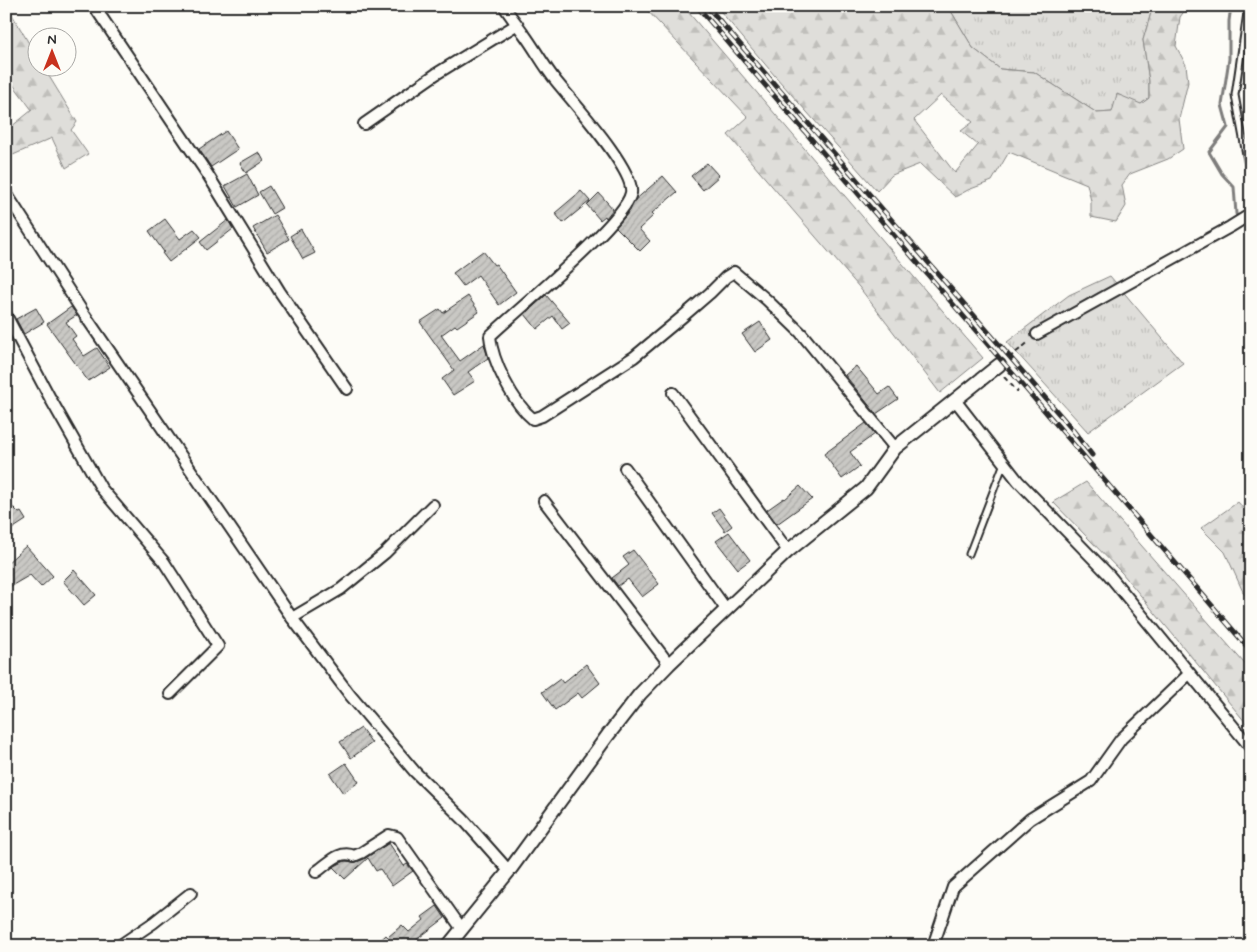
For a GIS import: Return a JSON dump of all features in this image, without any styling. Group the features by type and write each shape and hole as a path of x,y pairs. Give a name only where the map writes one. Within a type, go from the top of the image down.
{"street":[{"path":"94,6 208,175 280,292 347,389"},
{"path":"504,6 555,79 613,153 630,184 631,193 620,212 604,230 490,336 493,357 501,375 526,414 533,419 542,416 619,367 681,318 734,272 767,300 801,333 895,448"},
{"path":"364,124 436,74 516,25"},
{"path":"6,193 82,311 292,618 350,695 415,772 463,819 509,872"},
{"path":"1037,334 1251,214"},
{"path":"6,315 101,488 164,562 218,646 170,694"},
{"path":"448,946 509,872 640,694 788,551 866,488 895,448 999,365"},
{"path":"673,393 788,551"},
{"path":"955,400 1018,481 1109,575 1251,748"},
{"path":"625,468 726,609"},
{"path":"544,501 669,664"},
{"path":"292,618 341,589 385,553 433,505"},
{"path":"933,946 953,888 1030,819 1091,781 1121,740 1189,674"},
{"path":"316,872 342,853 354,856 389,835 397,837 462,929"},
{"path":"119,946 191,893"}],"lane":[{"path":"1248,6 1235,95 1250,182 1251,214"},
{"path":"969,554 1004,463"}],"path":[{"path":"1013,355 1037,334"},
{"path":"1012,386 1018,392"}],"green space":[{"path":"7,6 28,42 28,78 50,78 77,122 71,130 88,154 66,168 52,138 13,155 6,145 6,131 32,110 12,83 6,84"},
{"path":"643,6 683,6 983,358 940,393 859,287 728,135 748,117"},
{"path":"716,6 948,6 973,48 1000,69 1034,72 1097,113 1112,112 1117,94 1141,104 1149,98 1149,81 1143,40 1153,6 1188,6 1180,17 1176,46 1186,65 1188,82 1179,119 1183,149 1168,159 1130,174 1122,185 1126,206 1116,222 1091,217 1091,201 1087,184 1009,152 992,181 955,197 920,164 892,175 877,191","holes":["941,95 973,122 961,131 978,145 955,173 914,120"]},
{"path":"948,6 1153,6 1143,40 1149,81 1149,98 1141,104 1112,112 1097,113 1034,72 1000,69 973,48"},
{"path":"1110,276 1183,363 1088,432 1007,342 1069,295"},
{"path":"1086,482 1251,671 1251,729 1122,573 1053,502"},
{"path":"1238,502 1251,517 1251,600 1244,594 1225,552 1201,528"}],"building":[{"path":"226,131 238,149 211,167 199,149"},
{"path":"259,152 264,161 246,173 240,163"},
{"path":"707,163 719,176 703,190 691,176"},
{"path":"247,174 258,195 237,207 225,186"},
{"path":"663,176 677,192 652,213 654,215 639,229 650,241 640,251 616,227 630,211 634,201"},
{"path":"269,186 282,208 272,214 259,192"},
{"path":"581,191 590,201 563,223 555,213"},
{"path":"599,193 613,209 606,218 605,216 600,220 587,205"},
{"path":"275,215 289,239 267,252 253,228"},
{"path":"165,219 180,239 194,229 201,237 169,262 149,231"},
{"path":"228,220 233,229 206,250 200,242"},
{"path":"301,229 315,253 303,259 290,236"},
{"path":"483,251 494,265 496,264 516,292 499,305 478,275 463,286 453,273"},
{"path":"546,295 570,323 562,329 553,316 537,329 525,314"},
{"path":"468,296 479,312 441,335 460,361 484,344 488,358 468,372 475,381 453,395 442,379 454,370 420,322 440,309 443,313"},
{"path":"71,307 77,315 66,322 76,336 72,339 84,356 97,348 110,367 88,381 47,324"},
{"path":"36,308 44,322 24,334 16,319"},
{"path":"760,322 772,340 755,352 742,334"},
{"path":"856,366 879,394 889,387 898,399 876,414 845,375"},
{"path":"866,423 875,434 850,452 860,466 842,479 824,454"},
{"path":"800,486 812,499 777,524 767,510 785,499"},
{"path":"6,500 19,513 21,512 26,520 6,533"},
{"path":"719,508 732,526 725,531 712,513"},
{"path":"729,532 750,560 738,569 716,541"},
{"path":"26,546 53,576 41,587 30,575 6,589 6,564"},
{"path":"633,550 659,584 642,597 628,579 618,586 612,578 629,565 623,557"},
{"path":"74,570 96,595 84,605 63,581"},
{"path":"586,664 600,683 582,698 578,693 555,710 542,692 560,679 563,683"},
{"path":"361,728 372,743 351,758 340,742"},
{"path":"346,763 359,782 343,793 330,774"},
{"path":"389,843 404,866 407,864 413,871 392,886 380,869 376,871 368,858 345,879 333,867 345,861 356,862 364,859"},
{"path":"437,906 445,918 416,940 421,946 374,946 386,935 388,937 402,925 409,932 424,920 422,917"}],"waterway":[{"path":"1231,6 1229,59 1222,105 1228,127 1209,152 1222,174 1234,187 1236,214 1251,228"}],"railway":[{"path":"697,6 1251,651"},
{"path":"707,6 1072,429 1092,455"}]}
